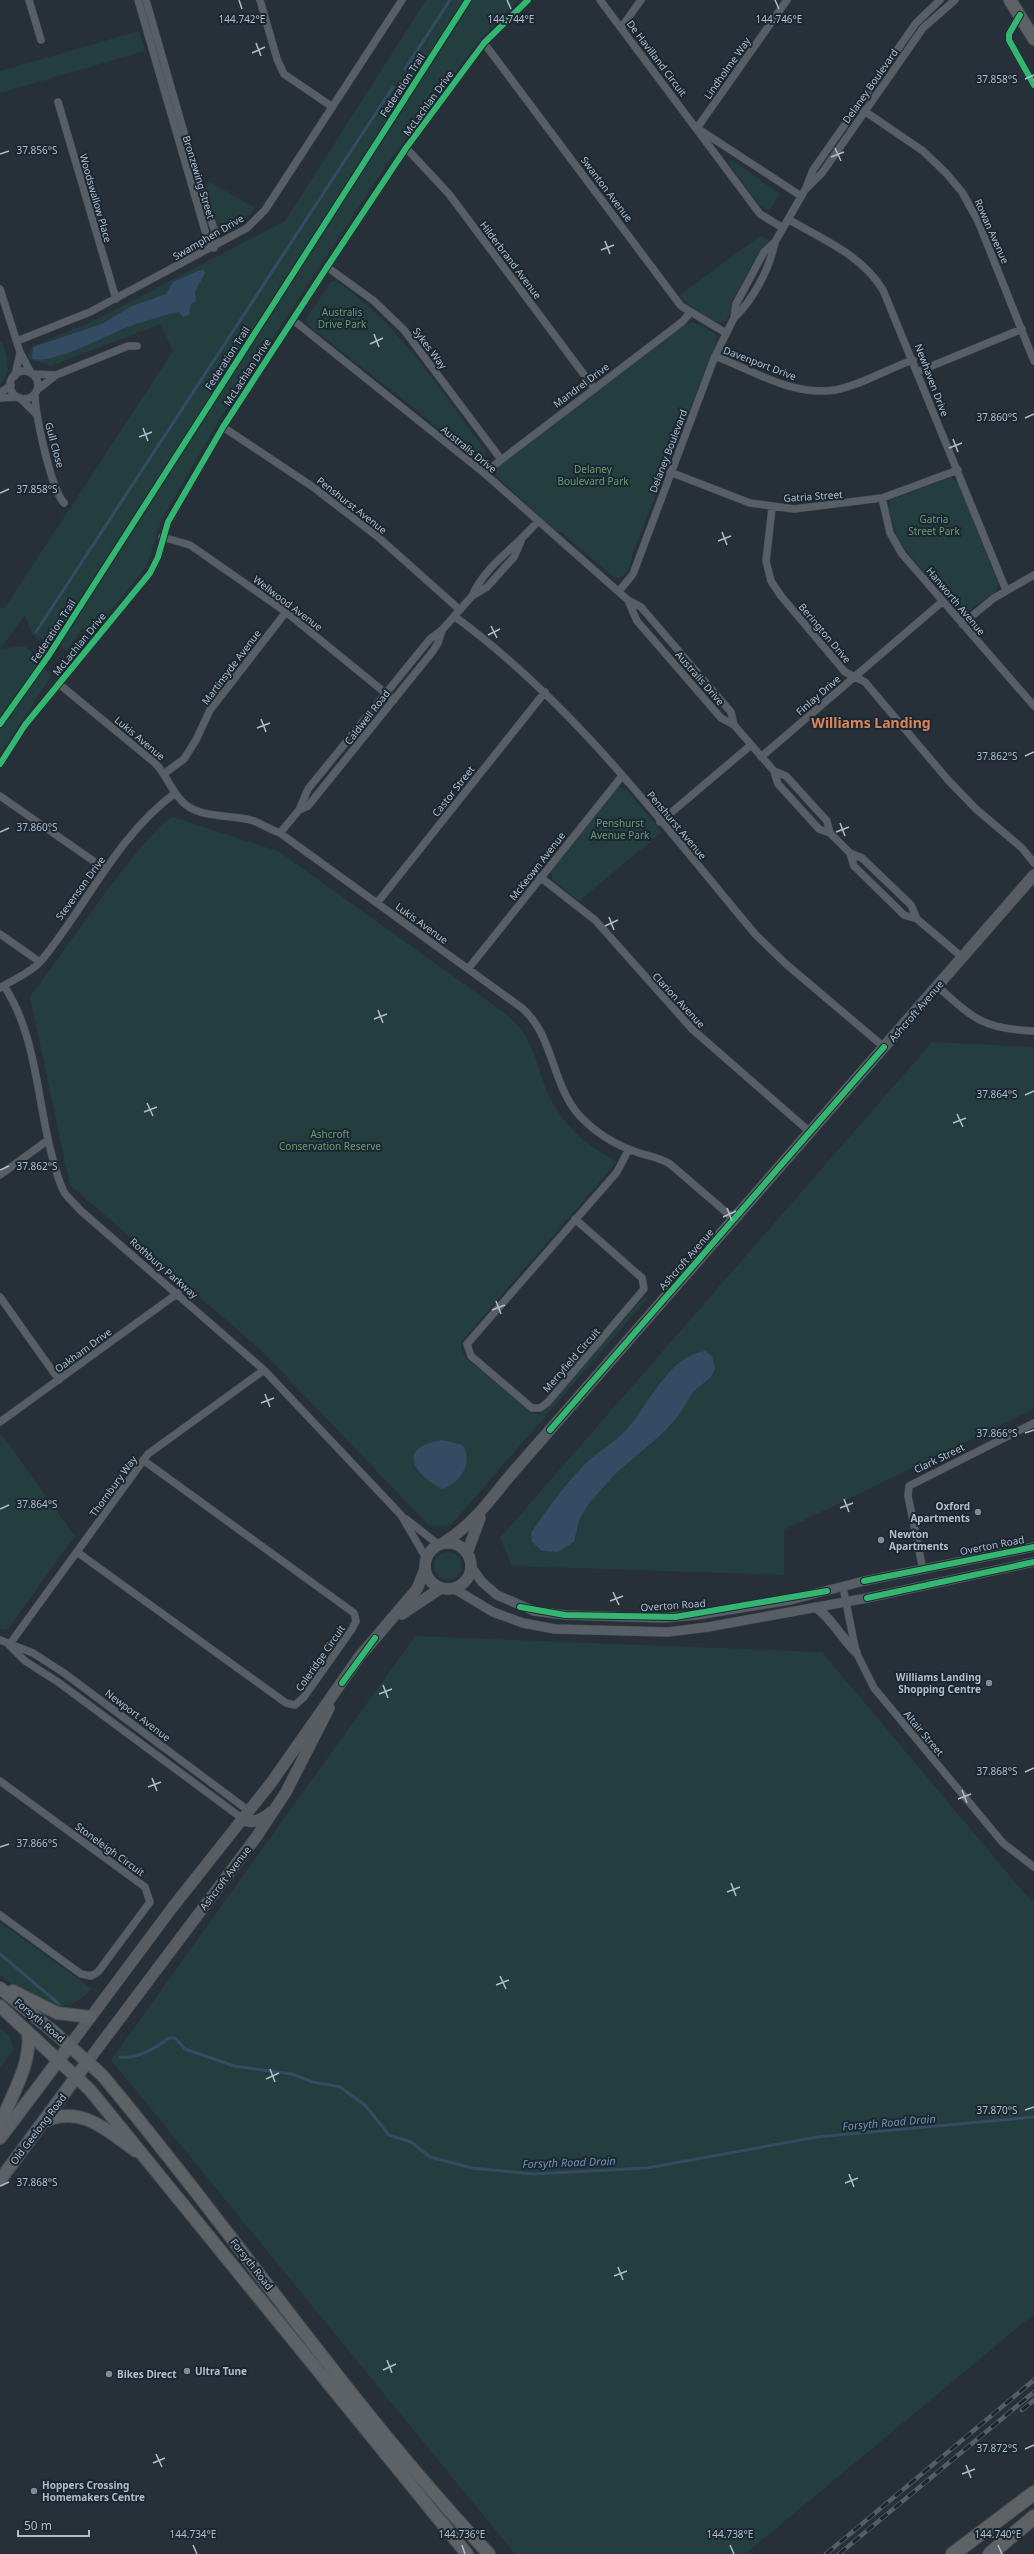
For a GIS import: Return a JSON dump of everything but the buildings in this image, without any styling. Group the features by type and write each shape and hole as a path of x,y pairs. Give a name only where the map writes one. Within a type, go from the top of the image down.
{"highway":[{"path":"1010,0 1034,39"},
{"path":"0,1983 56,2012 90,2017"},
{"name":"Forsyth Road","path":"0,1988 88,2061 132,2110 382,2431 451,2514 489,2554"},
{"name":"Forsyth Road","path":"0,2006 76,2077 150,2161 467,2554"},
{"path":"0,2124 24,2065 28,2050 28,2033"},
{"path":"45,2121 60,2115 68,2114 87,2120 99,2126 150,2161"},
{"path":"953,2554 1034,2493"},
{"path":"990,2554 1034,2517"}],"main road":[{"name":"Ashcroft Avenue","path":"441,1544 462,1532 483,1510 508,1478 1034,874"},
{"name":"Ashcroft Avenue","path":"467,1553 470,1540 483,1510"},
{"path":"441,1544 457,1545 467,1553 471,1567 465,1580 453,1588 441,1588 429,1579 426,1564 431,1550 441,1544"},
{"name":"Ashcroft Avenue","path":"70,2045 172,1908 246,1815 342,1683 417,1589 426,1564"},
{"name":"Ashcroft Avenue","path":"389,1623 441,1588"},
{"name":"Ashcroft Avenue","path":"88,2061 257,1836 307,1752 342,1683"},
{"path":"246,1815 248,1822 259,1820 275,1808"},
{"path":"0,2138 57,2060 70,2045"},
{"name":"Old Geelong Road","path":"0,2180 88,2061"}],"street":[{"path":"29,0 41,40"},
{"name":"Bronzewing Street","path":"138,0 191,187 208,241 214,248"},
{"name":"Bronzewing Street","path":"146,0 197,178 216,235 214,248"},
{"path":"260,0 277,59 284,74 331,106"},
{"name":"Swamphen Drive","path":"17,341 90,312 214,248 247,228 265,210 331,106 402,0"},
{"name":"McLachlan Drive","path":"0,764 25,725 150,573 158,557 162,537 168,522 223,427 406,148 484,43 528,0"},
{"name":"De Havilland Circuit","path":"600,0 760,214 783,228"},
{"path":"621,28 640,0"},
{"name":"Lindholme Way","path":"697,128 787,0"},
{"name":"Delaney Boulevard","path":"806,188 822,173 920,32 943,9 955,0"},
{"path":"938,1 943,9"},
{"name":"Delaney Boulevard","path":"620,590 633,574 670,472 715,356 734,318 743,308 772,257 775,242 806,188 813,170 916,23 938,1"},
{"path":"1020,15 1009,34 1009,40 1034,85"},
{"name":"Swanton Avenue","path":"484,43 681,306 726,333"},
{"name":"Woodswallow Place","path":"58,102 116,299"},
{"name":"Rowan Avenue","path":"857,106 930,157 962,192 978,221 1034,361"},
{"name":"De Havilland Circuit","path":"697,128 801,196"},
{"name":"Hilderbrand Avenue","path":"406,148 449,194 594,388"},
{"path":"720,160 729,149"},
{"name":"Newhaven Drive","path":"788,219 856,258 872,274 889,300 1006,590"},
{"name":"Sykes Way","path":"327,267 374,300 404,330 500,458"},
{"path":"0,289 20,352 37,381 36,392"},
{"name":"Mandrel Drive","path":"484,473 500,458 682,322 690,312"},
{"name":"Australis Drive","path":"293,320 484,473 620,590 628,600 637,622 721,718 734,725 774,771 786,776 827,821 830,833"},
{"path":"917,372 1022,329"},
{"path":"1026,340 1034,336"},
{"path":"0,398 28,398 56,375 128,346 137,346"},
{"path":"0,393 11,385 15,376 20,352"},
{"name":"Davenport Drive","path":"715,356 786,385 809,390 834,390 853,385 913,360"},
{"path":"15,376 22,372 56,375"},
{"path":"11,385 12,392 19,398"},
{"name":"Gull Close","path":"36,392 36,414 56,489 64,503"},
{"name":"Gull Close","path":"19,398 36,414"},
{"name":"Penshurst Avenue","path":"223,427 313,486 378,537 460,610"},
{"name":"Gatria Street","path":"670,472 744,501 772,508 808,508 882,498 958,470"},
{"name":"Hanworth Avenue","path":"882,498 889,527 897,546 942,601 1034,706"},
{"name":"Berington Drive","path":"772,508 766,553 771,581 786,602 845,672 865,682 963,796 1022,848 1034,856"},
{"name":"Caldwell Road","path":"280,834 299,810 308,789 385,693 430,639 442,630 472,596 487,587 510,562 521,541 538,521"},
{"name":"Wellwood Avenue","path":"162,537 190,545 286,612 394,700"},
{"path":"962,624 1006,590 1034,575"},
{"name":"Australis Drive","path":"628,600 641,607 716,694 731,712 734,725"},
{"name":"Finlay Drive","path":"761,757 942,601"},
{"name":"Martinsyde Avenue","path":"165,773 184,759 196,740 210,710 286,612"},
{"name":"Penshurst Avenue","path":"454,616 545,692 622,776 755,934 786,964 884,1047"},
{"name":"Caldwell Road","path":"299,810 308,806 394,700 438,643 442,630"},
{"name":"Lukis Avenue","path":"59,684 165,773 174,794 187,806 204,814 254,821 280,834 528,1013 546,1040 560,1085 571,1105 594,1129 609,1140 629,1149 661,1159 670,1164 734,1219"},
{"name":"Castor Street","path":"377,903 545,692"},
{"path":"660,822 751,745"},
{"name":"Australis Drive","path":"774,771 778,784 819,829 830,833 850,853 862,858 911,905 917,918 962,958"},
{"name":"McKeown Avenue","path":"468,969 622,776"},
{"name":"Stevenson Drive","path":"2,987 40,962 105,869 155,811 174,794"},
{"path":"0,796 105,869"},
{"name":"Berington Drive","path":"1022,848 1034,863"},
{"name":"Australis Drive","path":"850,853 854,866 888,900 904,914 917,918"},
{"name":"Clarion Avenue","path":"540,877 595,920 692,1029 810,1132"},
{"path":"0,934 40,962"},
{"path":"937,986 971,1016 986,1024 1008,1030 1034,1031"},
{"name":"Rothbury Parkway","path":"2,987 13,1000 24,1026 48,1140 58,1179 65,1193 80,1210 178,1293 264,1370 401,1515 441,1544"},
{"path":"0,1175 48,1140"},
{"name":"Merryfield Circuit","path":"575,1218 642,1278 644,1289 547,1403 540,1408 532,1408 471,1356 467,1344 575,1218 617,1172 629,1149"},
{"name":"Oakham Drive","path":"0,1422 60,1380 178,1293"},
{"path":"0,1297 60,1380"},
{"name":"Thornbury Way","path":"9,1645 143,1460 154,1449 264,1370"},
{"name":"Clark Street","path":"923,1570 908,1496 909,1486 1034,1423"},
{"name":"Coleridge Circuit","path":"77,1552 286,1703 295,1704 304,1697 352,1629 356,1621 354,1613 143,1460"},
{"name":"Rothbury Parkway","path":"401,1515 426,1564"},
{"name":"Overton Road","path":"471,1567 490,1589 507,1601 534,1611 565,1615 645,1618 687,1616 790,1600 843,1587 1034,1547"},
{"path":"453,1588 509,1619 555,1629 640,1632 683,1631 847,1601 1034,1562"},
{"name":"Altair Street","path":"843,1587 856,1652 874,1688 1003,1842 1034,1867"},
{"path":"815,1607 824,1613 845,1641 856,1652"},
{"name":"Newport Avenue","path":"0,1640 9,1645 33,1653 64,1673 246,1815"},
{"name":"Newport Avenue","path":"9,1645 25,1661 58,1682 246,1815"},
{"path":"58,1682 64,1673"},
{"name":"Stoneleigh Circuit","path":"0,1781 145,1887 150,1902 98,1972 91,1976 81,1974 0,1915"}],"green space":[{"path":"426,0 519,0 481,38 387,164 223,414 162,519 146,567 91,635 82,628 68,651 51,639 39,640 32,634 25,615 0,649 0,608 4,609 173,351 160,324 51,366 29,359 28,355 33,346 95,320 285,221"},
{"path":"139,31 145,51 0,93 0,71"},
{"path":"732,160 780,194 769,211 760,205 729,164"},
{"path":"209,181 255,208 250,215 215,234 201,191"},
{"path":"760,236 771,241 761,248 732,301 731,312 726,321 715,321 708,318 694,309 683,299 680,295"},
{"name":"Australis Drive Park","path":"336,281 359,298 380,317 418,359 486,451 484,459 477,458 307,324 306,319 331,282"},
{"name":"Delaney Boulevard Park","path":"692,322 713,332 716,336 716,343 632,555 630,567 623,576 615,578 562,533 556,531 497,477 495,469 684,325"},
{"path":"2,341 8,369 4,380 0,385 0,342"},
{"name":"Gatria Street Park","path":"951,477 959,484 998,583 996,591 963,615 956,611 899,542 888,508 891,500"},
{"path":"24,646 31,651 33,662 52,675 0,754 0,649"},
{"name":"Penshurst Avenue Park","path":"618,787 626,789 662,832 579,901 552,879 551,871"},
{"name":"Ashcroft Conservation Reserve","path":"173,817 280,852 507,1015 517,1025 531,1047 549,1096 564,1120 584,1141 617,1162 462,1341 461,1349 465,1357 532,1413 540,1414 645,1296 648,1298 450,1526 430,1527 261,1350 70,1185 30,997 101,899 144,843 161,825"},
{"path":"932,1042 1034,1047 1034,1409 784,1530 784,1575 512,1566 500,1538"},
{"path":"2,1435 75,1536 8,1629 2,1630 0,1628 0,1436"},
{"path":"448,1552 458,1556 462,1566 458,1576 448,1580 438,1576 434,1566 438,1556"},
{"path":"415,1636 822,1652 1031,1901 1034,1901 1034,2314 745,2554 515,2554 111,2060"},
{"path":"0,1922 92,1989 79,2000 67,2005 56,2006 44,2004 23,1992 0,1975"},
{"path":"0,2029 9,2035 14,2049 0,2068"}],"water":[{"path":"200,270 204,270 205,273 195,292 196,301 191,304 189,315 183,317 179,312 173,313 125,328 65,354 41,360 32,359 33,347 102,324 132,306 166,294 173,282"},
{"path":"705,1351 712,1356 715,1369 711,1377 693,1392 678,1416 664,1432 614,1475 588,1505 579,1520 574,1542 558,1552 542,1551 532,1542 531,1533 563,1489 584,1465 626,1430 660,1383 680,1362 692,1355"},
{"path":"442,1440 463,1445 467,1459 466,1465 460,1477 449,1486 442,1489 423,1476 414,1461 414,1454 419,1448 428,1443"}],"waterway":[{"path":"405,69 450,0"},
{"path":"36,632 393,87"},
{"name":"Forsyth Road Drain","path":"0,1954 59,2004"},
{"name":"Forsyth Road Drain","path":"120,2057 140,2055 169,2038 175,2038 185,2049 234,2066 292,2074 313,2082 340,2087 365,2105 389,2135 411,2142 430,2157 472,2168 533,2174 647,2168 817,2137 1034,2117"}],"railway":[{"path":"826,2554 1034,2380"},
{"path":"839,2554 1034,2392"},
{"path":"1022,2410 1034,2400"}],"cycle path":[{"name":"Federation Trail","path":"0,724 49,655 468,0"},
{"path":"0,764 25,725 150,573 158,557 168,522 223,427 406,148 484,43 528,0"},
{"path":"1020,15 1009,34 1009,40 1034,85"},
{"path":"550,1430 884,1047"},
{"path":"864,1581 1034,1547"},
{"path":"867,1598 1034,1562"},
{"path":"520,1607 565,1615 675,1617 827,1591"},
{"path":"342,1683 375,1638"}],"place":[{"name":"Oxford Apartments","path":"978,1512"},
{"name":"Newton Apartments","path":"881,1540"},
{"name":"Williams Landing Shopping Centre","path":"989,1683"},
{"name":"Ultra Tune","path":"187,2371"},
{"name":"Bikes Direct","path":"109,2374"},
{"name":"Hoppers Crossing Homemakers Centre","path":"34,2491"}],"district":[{"name":"Williams Landing","path":"871,722"}]}
